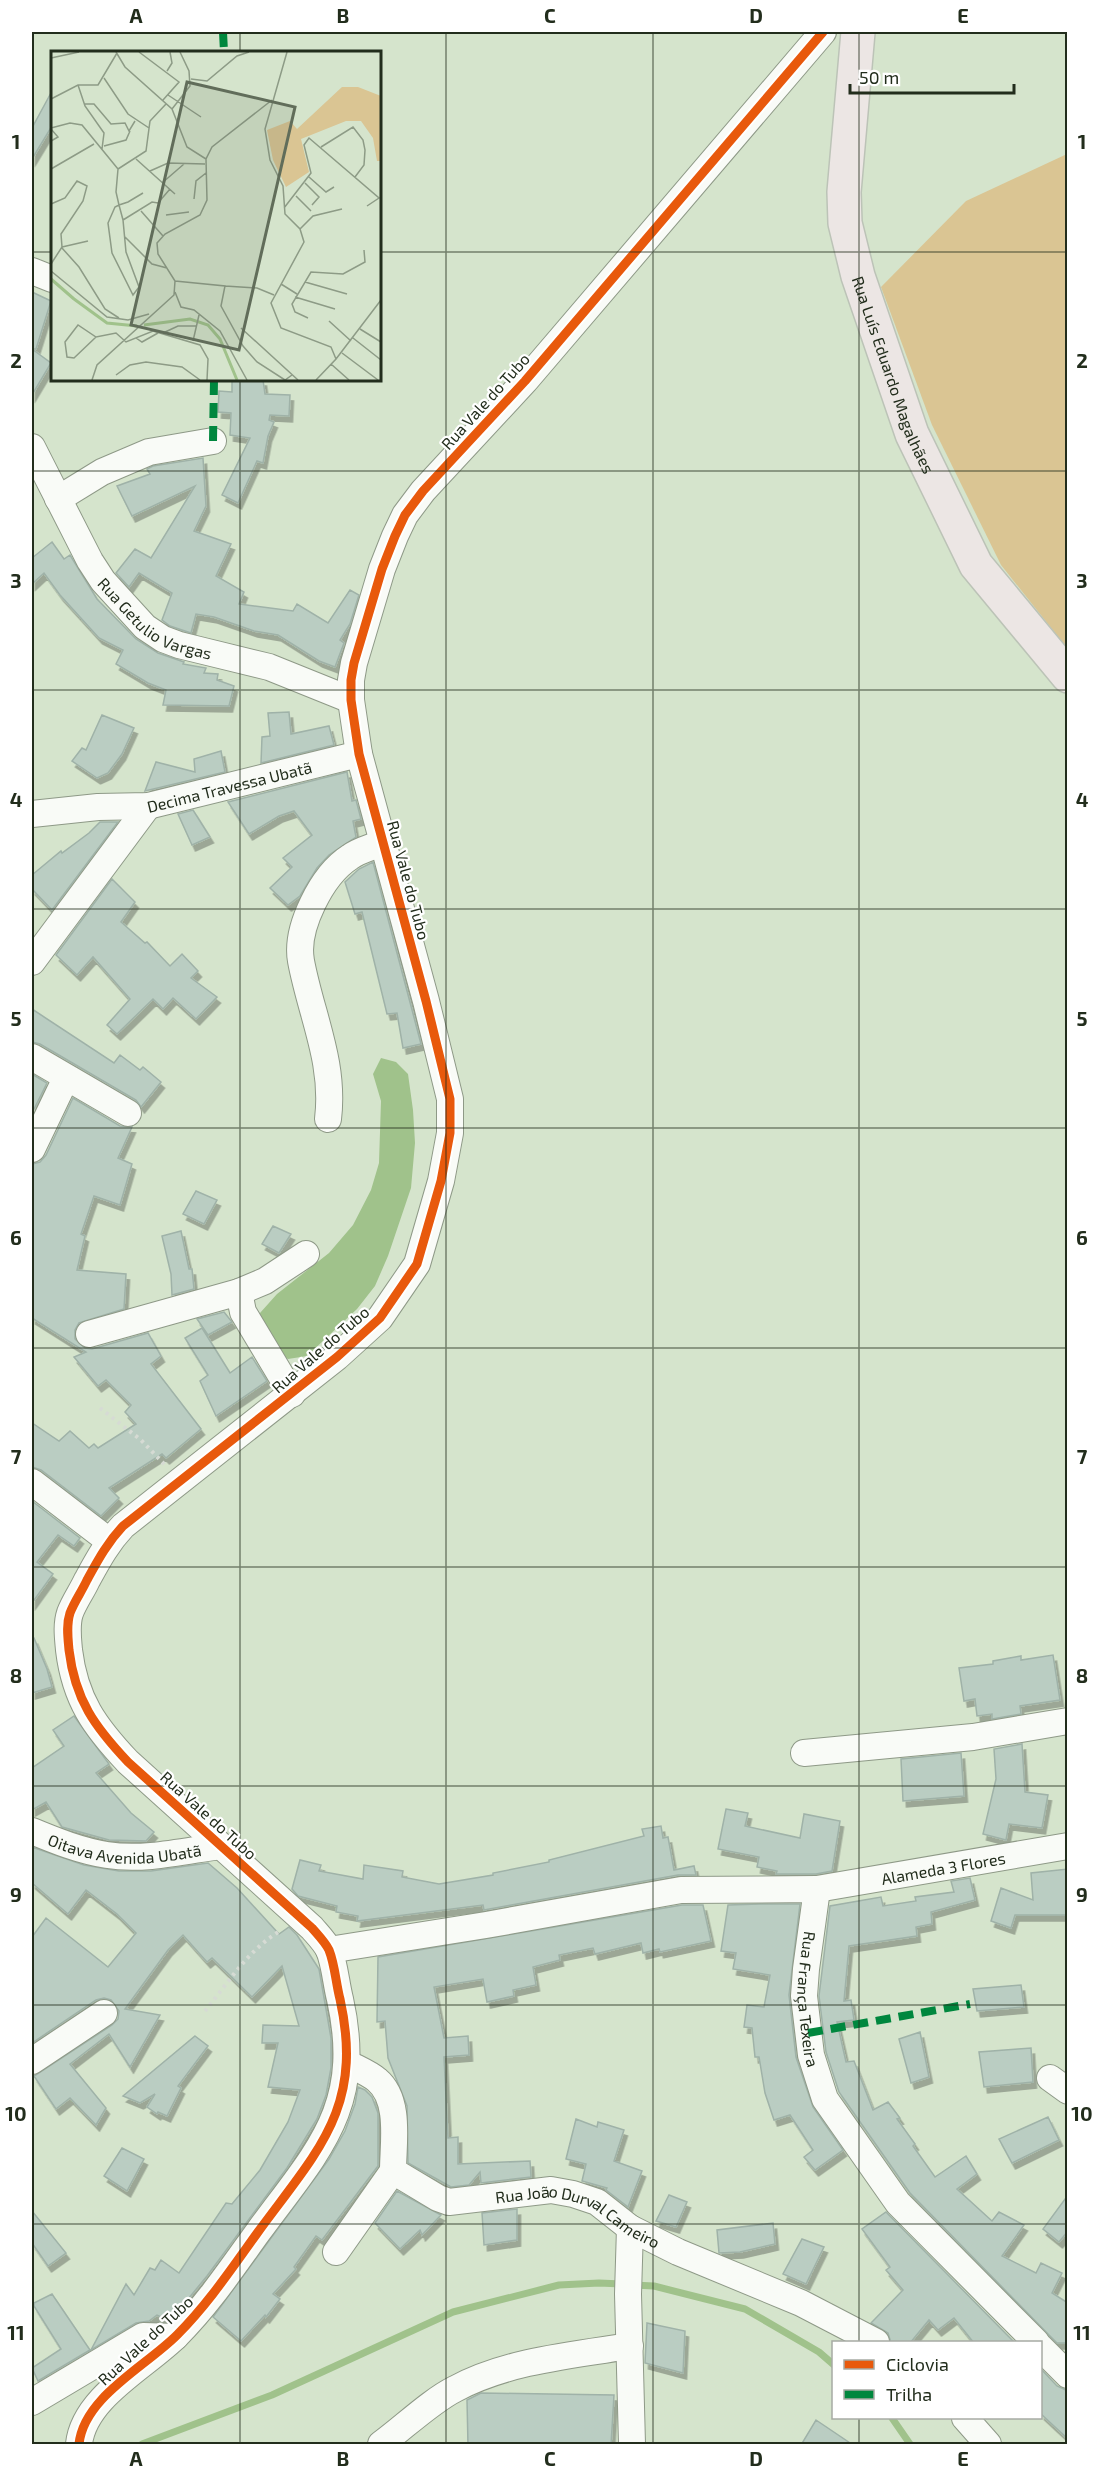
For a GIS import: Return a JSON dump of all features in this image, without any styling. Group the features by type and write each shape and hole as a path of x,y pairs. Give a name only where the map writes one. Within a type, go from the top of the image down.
{"main road":[{"name":"Rua Luís Eduardo Magalhães","path":"858,32 844,192 845,223 858,276 912,434 976,565 1068,676"}],"street":[{"name":"Rua Vale do Tubo","path":"80,2441 89,2415 99,2402 175,2337 205,2306 324,2142 344,2091 347,2063 343,2015 328,1950 312,1928 128,1762 100,1732 90,1717 74,1678 67,1630 70,1614 109,1541 134,1517 337,1357 380,1318 415,1269 441,1181 450,1133 450,1099 359,754 351,700 354,663 379,579 405,514 423,491 525,381 824,32"},
{"path":"32,271 51,279"},
{"path":"58,499 102,472 149,452 213,441"},
{"name":"Rua Getulio Vargas","path":"32,447 90,561 104,581 145,627 163,639 179,645 269,667 351,700"},
{"name":"Decima Travessa Ubatã","path":"32,962 148,806 359,754"},
{"path":"32,814 98,807 148,806"},
{"path":"328,1119 330,1099 328,1072 316,1013 301,960 300,942 320,887 350,856 384,842"},
{"path":"32,1057 128,1113"},
{"path":"32,1149 66,1078"},
{"path":"89,1334 239,1292 265,1281 306,1254"},
{"path":"239,1292 243,1312 292,1394"},
{"path":"32,1482 109,1541"},
{"path":"804,1753 973,1737 1068,1721"},
{"name":"Oitava Avenida Ubatã","path":"32,1831 60,1843 107,1855 169,1853 220,1846"},
{"name":"Alameda 3 Flores","path":"818,1889 1068,1846"},
{"path":"328,1950 486,1925 681,1890 818,1889"},
{"name":"Rua França Texeira","path":"818,1889 804,1996 811,2055 825,2099 898,2204 1034,2341"},
{"path":"32,2061 104,2013"},
{"path":"336,2252 393,2171 393,2123 387,2094 377,2080 347,2063"},
{"name":"Rua João Durval Cameiro","path":"393,2171 438,2198 450,2202 551,2190 597,2202 630,2240 678,2252 801,2303 872,2341"},
{"path":"630,2240 628,2294 632,2445"},
{"path":"32,2402 143,2336 175,2337"},
{"path":"381,2445 453,2390 487,2374 566,2356 630,2346"},
{"path":"1042,2348 1068,2375"},
{"path":"99,2402 105,2359"},
{"path":"966,2419 987,2445"}],"path":[{"path":"100,1408 141,1440 180,1481"},
{"path":"205,2011 240,1965 270,1937 301,1918"}],"shaded area":[{"path":"1067,154 1067,648 1001,565 932,425 881,287 966,201"},
{"path":"381,1058 396,1062 408,1074 415,1143 411,1188 388,1256 375,1286 357,1309 307,1356 288,1359 268,1340 260,1313 277,1294 329,1253 353,1225 371,1190 379,1163 381,1101 373,1074"}],"building":[{"path":"51,93 51,128 32,159 32,128"},
{"path":"32,292 51,301 36,349 32,349"},
{"path":"32,349 51,363 32,395"},
{"path":"232,381 263,381 265,394 290,395 289,416 270,415 269,420 274,422 268,436 263,463 257,461 238,503 222,495 250,438 230,435 231,413 218,412 219,391 232,392"},
{"path":"203,458 206,506 194,531 231,544 216,576 244,592 239,604 293,611 297,604 328,623 350,590 359,595 350,624 340,640 344,643 335,667 319,661 278,635 254,631 214,617 196,614 191,633 170,626 162,620 172,593 139,573 129,587 116,573 135,549 151,558 195,486 132,516 117,486 150,474 147,469 153,466"},
{"path":"52,542 64,559 70,555 97,599 136,639 158,653 184,662 183,664 206,668 204,673 218,674 217,680 234,686 229,706 163,705 166,690 148,683 116,664 123,650 99,638 60,595 44,573 32,584 32,558"},
{"path":"289,712 291,734 329,726 334,745 261,763 262,737 270,736 268,713"},
{"path":"102,715 134,728 122,754 108,773 97,778 72,761 82,748 86,750"},
{"path":"221,751 225,772 145,791 156,762 195,772 194,759"},
{"path":"347,772 352,801 356,800 361,819 353,821 356,837 329,855 317,868 300,896 288,905 270,888 292,867 283,858 312,835 294,811 279,816 249,834 228,802"},
{"path":"193,810 210,837 192,845 178,814"},
{"path":"100,822 118,822 52,910 32,889 32,875 61,851 62,853 89,833"},
{"path":"373,862 421,1044 403,1048 397,1013 387,1014 362,912 355,914 345,882 359,869"},
{"path":"112,879 135,902 121,922 145,943 147,942 170,966 182,954 198,971 191,978 217,997 196,1019 173,998 163,1009 153,999 117,1034 107,1025 130,999 93,957 77,975 56,955"},
{"path":"32,1009 114,1063 120,1055 140,1070 143,1067 161,1082 141,1107 136,1100 40,1044 32,1042"},
{"path":"32,1074 47,1083 33,1111 32,1111"},
{"path":"73,1098 120,1126 132,1127 118,1158 132,1164 120,1205 94,1196 81,1234 85,1236 77,1270 126,1274 124,1309 79,1323 75,1330 75,1339 85,1348 92,1349 148,1333 161,1356 151,1364 201,1429 166,1458 162,1454 109,1488 119,1498 101,1516 41,1470 32,1467 32,1423 59,1441 70,1431 89,1448 94,1444 98,1448 136,1424 125,1412 131,1405 106,1380 98,1386 74,1357 86,1352 32,1318 32,1164 40,1162 46,1155"},
{"path":"196,1191 217,1200 204,1224 183,1214"},
{"path":"273,1226 291,1234 279,1253 262,1244"},
{"path":"181,1231 189,1269 192,1269 194,1289 172,1295 171,1274 162,1236"},
{"path":"224,1312 232,1322 208,1335 197,1319"},
{"path":"202,1328 230,1373 252,1357 267,1381 216,1416 200,1381 208,1375 185,1338"},
{"path":"32,1501 80,1538 74,1546 58,1535 37,1562 53,1574 32,1603"},
{"path":"32,1638 34,1638 47,1669 52,1687 32,1693"},
{"path":"1053,1655 1060,1700 1020,1706 1021,1714 992,1719 992,1714 977,1716 975,1699 964,1701 959,1668 993,1664 993,1661 1021,1656 1021,1660"},
{"path":"74,1716 109,1764 96,1773 131,1813 154,1832 146,1841 109,1840 62,1827 46,1802 32,1810 32,1768 64,1746 53,1730"},
{"path":"1022,1744 1025,1792 1048,1795 1042,1828 1009,1824 1006,1840 983,1834 996,1779 994,1749"},
{"path":"961,1753 964,1796 903,1801 901,1759"},
{"path":"726,1809 748,1813 745,1826 800,1838 804,1814 840,1821 832,1871 816,1874 776,1874 777,1871 757,1867 759,1857 718,1849"},
{"path":"661,1826 663,1838 668,1837 674,1870 694,1866 696,1875 678,1875 484,1910 483,1905 357,1921 358,1916 336,1912 337,1906 298,1896 292,1889 300,1860 321,1865 319,1871 363,1879 364,1865 403,1871 402,1877 439,1884 549,1862 549,1860 644,1836 642,1829"},
{"path":"32,1847 84,1865 119,1871 151,1871 208,1863 237,1888 279,1934 289,1927 297,1935 319,1969 331,2038 331,2068 326,2095 317,2119 287,2168 207,2276 170,2321 157,2315 149,2321 136,2323 91,2350 126,2284 134,2295 150,2268 155,2270 161,2260 179,2273 226,2203 232,2204 260,2170 288,2122 300,2090 268,2087 278,2043 262,2043 263,2025 299,2026 282,1966 252,1997 212,1958 207,1962 183,1935 168,1950 125,2009 160,2015 130,2067 109,2034 70,2064 106,2108 96,2125 70,2098 56,2109 34,2076 112,2025 118,2019 119,2011 111,2000 104,1998 96,2000 32,2043 32,1937 46,1918 108,1967 136,1933 117,1914 86,1890 68,1914 32,1883"},
{"path":"1068,1869 1067,1915 1015,1915 1011,1928 991,1921 1001,1888 1033,1900 1031,1873"},
{"path":"970,1878 975,1900 931,1912 932,1924 916,1927 917,1936 849,1946 844,2001 851,2000 854,2020 837,2022 846,2062 854,2061 873,2110 888,2102 915,2144 913,2146 935,2177 966,2156 977,2174 957,2189 992,2221 999,2212 1024,2225 1002,2256 1036,2273 1041,2263 1062,2273 1052,2293 1068,2303 1068,2343 1057,2343 910,2193 839,2092 826,2052 819,1996 830,1906 881,1897 883,1906 916,1901 915,1897 954,1892 951,1881"},
{"path":"800,1904 789,1995 796,2057 813,2107 843,2150 815,2170 804,2157 813,2150 790,2115 774,2120 765,2093 759,2057 755,2057 752,2028 744,2027 747,2005 764,2007 770,1975 733,1969 736,1953 721,1951 728,1905"},
{"path":"682,1905 703,1905 711,1941 660,1952 659,1949 643,1953 641,1943 595,1954 593,1948 559,1955 560,1960 533,1967 536,1985 513,1990 514,1996 487,2002 483,1979 434,1987 444,2038 468,2036 469,2055 444,2057 448,2138 458,2137 458,2164 530,2161 531,2177 481,2183 480,2172 469,2185 451,2187 408,2163 407,2106 388,2058 385,2021 377,2022 378,1957"},
{"path":"1021,1985 1024,2007 977,2011 973,1989"},
{"path":"920,2032 929,2077 911,2083 899,2039"},
{"path":"195,2036 208,2046 178,2086 181,2088 167,2116 158,2112 157,2114 147,2107 155,2094 140,2103 123,2096"},
{"path":"1031,2048 1033,2082 984,2087 979,2052"},
{"path":"358,2087 372,2097 378,2113 378,2166 322,2240 316,2236 294,2267 296,2269 273,2294 280,2299 266,2317 265,2315 241,2341 213,2317 329,2159 345,2131 355,2104"},
{"path":"1048,2117 1059,2140 1012,2163 999,2139"},
{"path":"576,2119 597,2127 598,2122 624,2130 614,2161 642,2171 628,2207 606,2190 607,2188 582,2181 586,2164 566,2159"},
{"path":"122,2148 144,2159 127,2191 104,2176"},
{"path":"397,2191 441,2215 422,2235 420,2230 400,2249 375,2223"},
{"path":"669,2195 687,2202 676,2227 656,2221"},
{"path":"1068,2195 1068,2231 1059,2242 1043,2229"},
{"path":"517,2209 517,2240 484,2245 482,2213"},
{"path":"32,2211 66,2253 48,2266 32,2243"},
{"path":"886,2212 1013,2341 972,2341 954,2318 938,2330 929,2320 912,2341 890,2341 888,2333 871,2323 903,2290 886,2270 890,2267 862,2229"},
{"path":"773,2223 775,2244 740,2252 719,2253 717,2230"},
{"path":"802,2239 824,2247 806,2284 783,2274"},
{"path":"52,2294 90,2350 38,2381 32,2368 61,2349 34,2306 34,2303"},
{"path":"647,2323 685,2331 683,2373 645,2363"},
{"path":"1042,2370 1057,2386 1068,2391 1068,2439 1042,2415"},
{"path":"481,2393 614,2395 611,2445 468,2445 467,2400"},
{"path":"816,2420 853,2445 801,2445"}],"waterway":[{"path":"142,2444 272,2395 453,2312 559,2285 622,2284"},
{"path":"633,2285 654,2286 745,2309 819,2352 832,2363"},
{"path":"893,2419 910,2444"}],"marked path":[{"path":"223,32 224,51"},
{"path":"213,441 214,381"},
{"path":"808,2033 970,2004"}],"cycle path":[{"path":"79,2444 83,2427 104,2397 164,2347 199,2311 300,2176 330,2126 340,2099 346,2070 346,2037 334,1968 327,1947 312,1928 128,1762 106,1737 88,1712 76,1684 69,1650 68,1627 72,1609 87,1580 107,1545 123,1526 337,1357 380,1318 417,1264 441,1181 450,1133 450,1099 359,754 351,700 354,663 382,569 405,515 423,491 525,381 823,32"}]}
